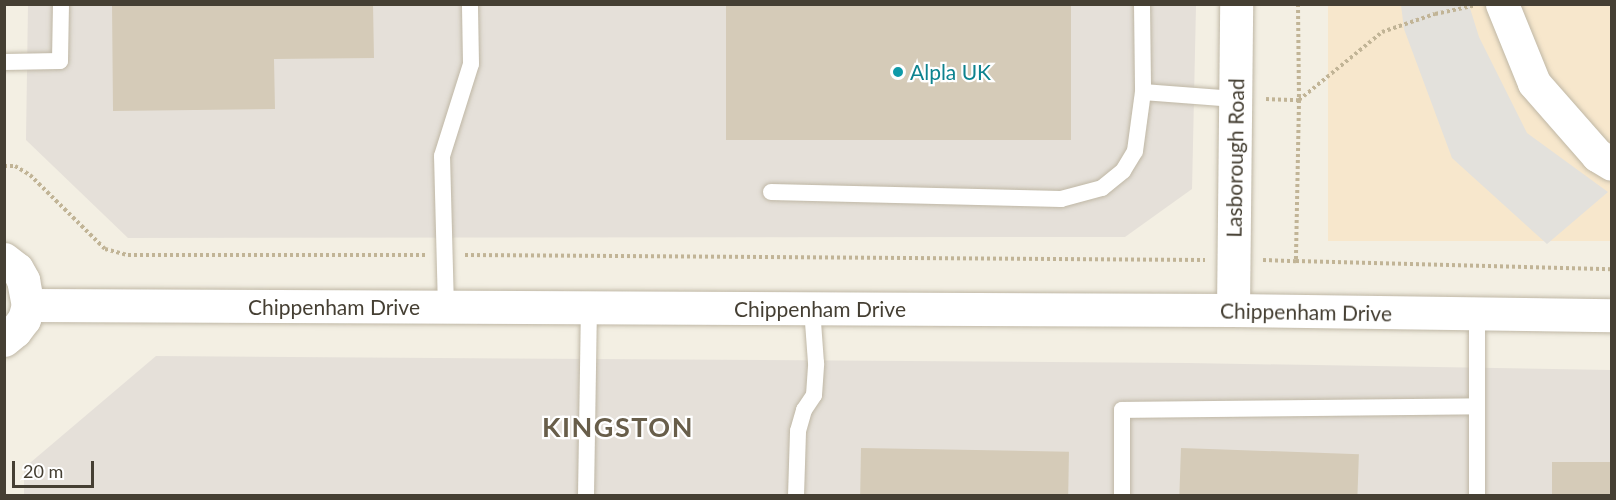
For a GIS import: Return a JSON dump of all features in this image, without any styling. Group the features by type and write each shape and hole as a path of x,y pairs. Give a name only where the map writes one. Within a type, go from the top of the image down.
{"street":[{"name":"Lasborough Road","path":"1233,310 1236,4"},
{"path":"1502,4 1534,83 1597,154 1611,164"},
{"path":"4,259 17,269 24,280 27,305 24,319 15,332 4,340"},
{"name":"Chippenham Drive","path":"27,305 1233,310 1611,315"}],"lane":[{"path":"4,62 60,61 62,4"},
{"path":"446,308 442,156 471,64 470,4"},
{"path":"771,192 1061,199 1101,188 1123,171 1135,151 1143,92 1142,4"},
{"path":"1143,92 1235,99"},
{"path":"586,495 589,308"},
{"path":"796,495 798,431 804,410 814,395 816,363 812,309"},
{"path":"1477,315 1478,495"},
{"path":"1122,495 1122,410 1477,406"}],"path":[{"path":"1296,261 1298,4"},
{"path":"1299,100 1382,32 1435,14 1483,4"},
{"path":"4,166 15,166 30,175 105,249 128,255 1233,260 1611,269"}],"shaded area":[{"path":"28,5 1196,5 1192,189 1125,237 128,238 26,140"},
{"path":"1328,5 1611,5 1611,241 1328,241"},
{"path":"1401,5 1469,5 1479,37 1527,133 1608,192 1547,244 1452,158 1404,29"},
{"path":"156,356 1188,363 1611,370 1611,495 24,496 24,468"}],"building":[{"path":"112,4 373,4 374,58 274,59 275,109 113,111"},
{"name":"Alpla UK","path":"726,4 1071,4 1071,140 726,140"},
{"path":"861,448 1069,452 1068,496 860,496"},
{"path":"1181,448 1359,454 1357,496 1179,496"},
{"path":"1552,462 1612,462 1612,496 1552,496"}],"place":[{"name":"Alpla UK","path":"898,72"}],"district":[{"name":"KINGSTON","path":"618,427"}]}
